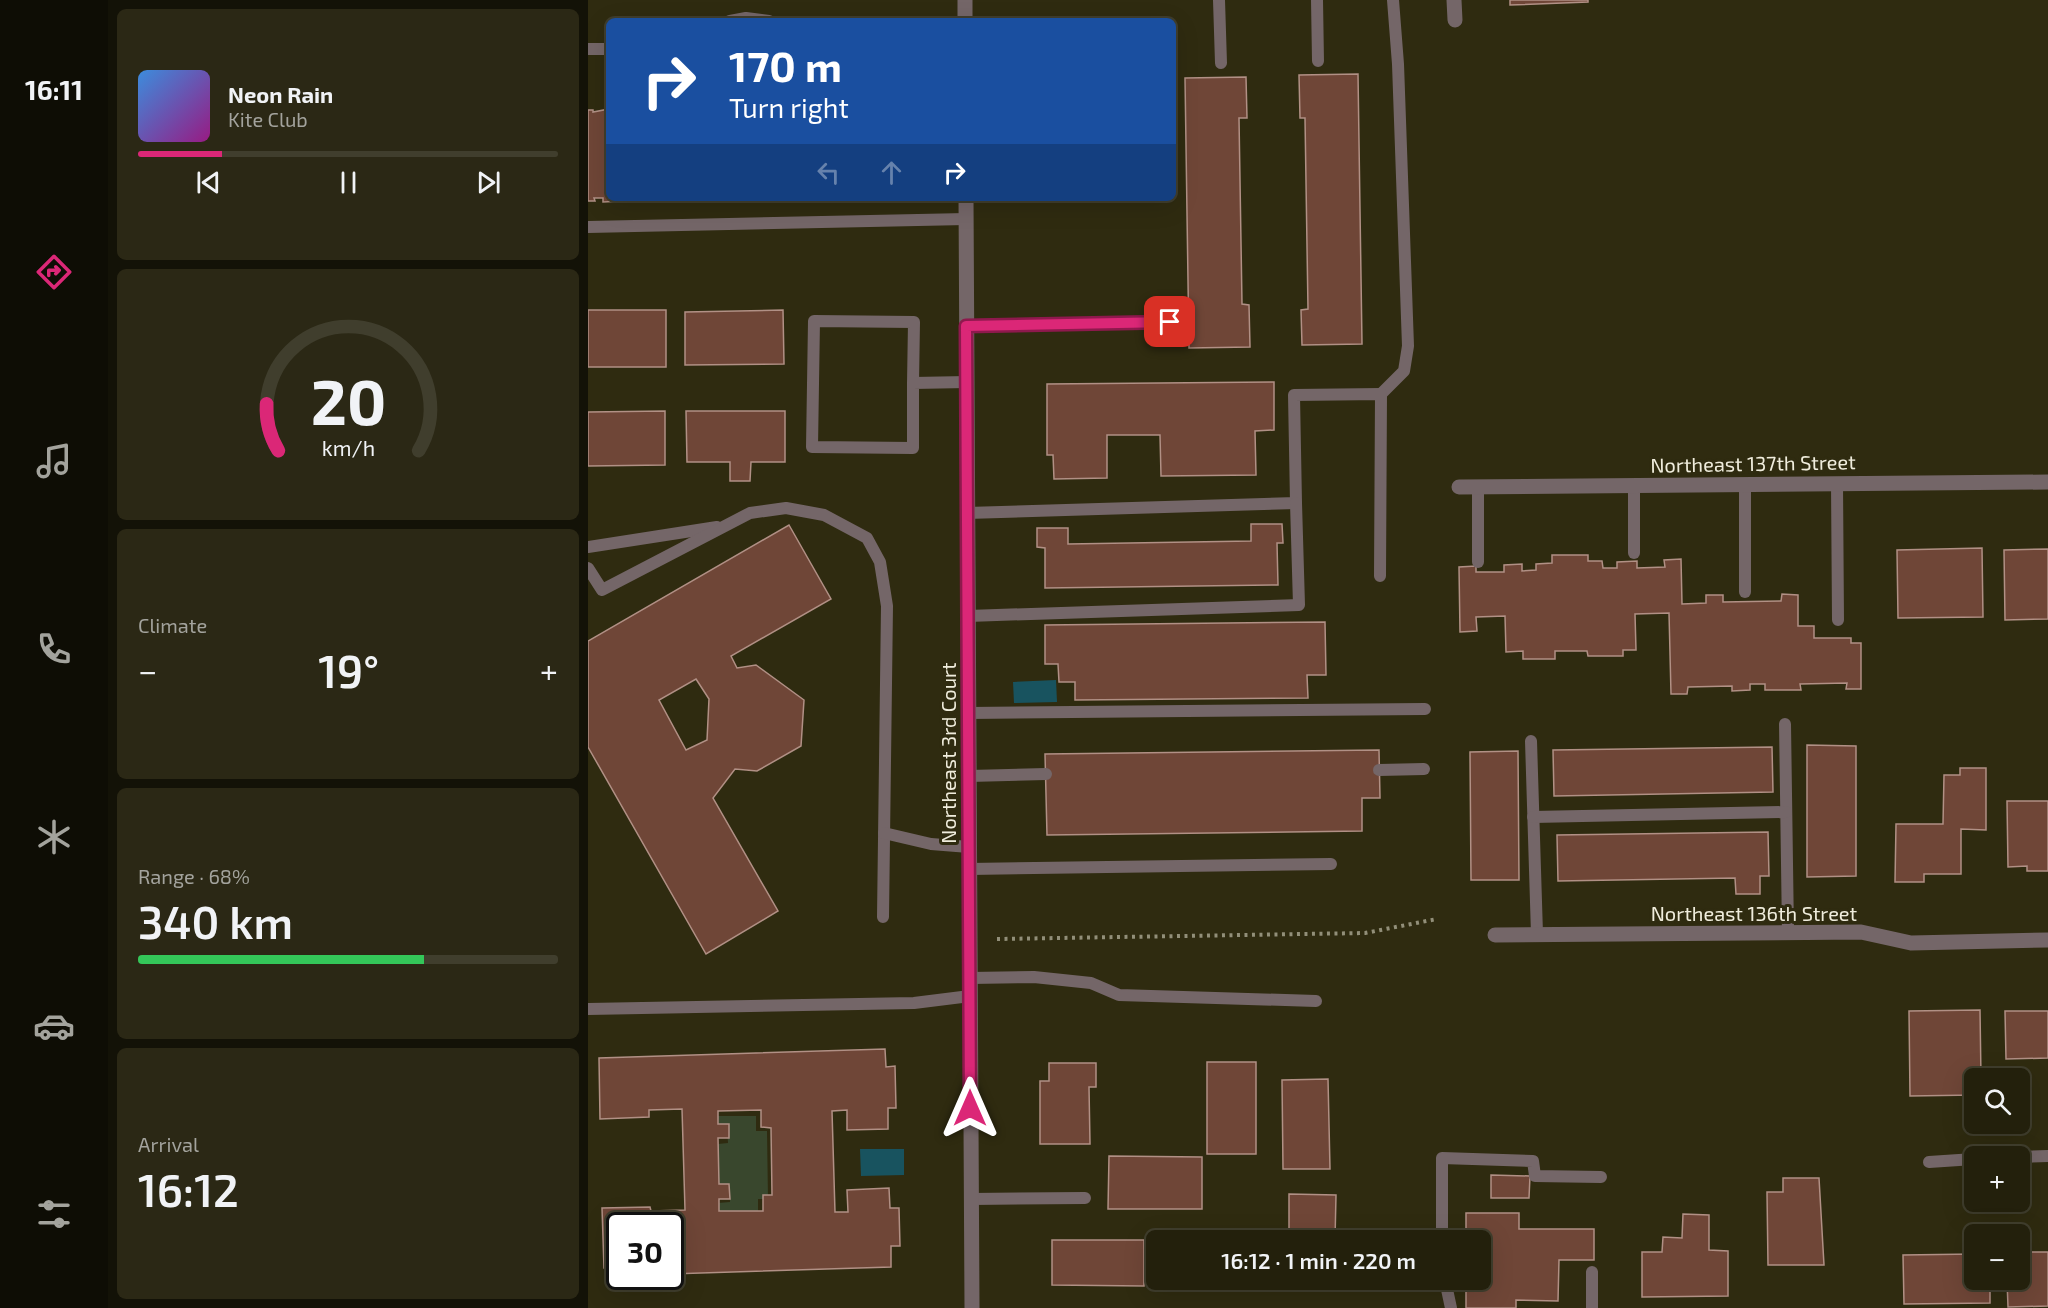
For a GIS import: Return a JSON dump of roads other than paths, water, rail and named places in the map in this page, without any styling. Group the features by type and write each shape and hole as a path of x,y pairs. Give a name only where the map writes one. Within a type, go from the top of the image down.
{"street":[{"path":"965,0 965,18"},
{"path":"1454,0 1455,20"},
{"name":"Northeast 3rd Court","path":"966,201 972,1308"},
{"name":"Northeast 137th Street","path":"1459,487 2048,482"},
{"name":"Northeast 136th Street","path":"1495,935 1861,933 1911,943 2048,940"}],"lane":[{"path":"1219,0 1221,63"},
{"path":"1317,0 1318,62"},
{"path":"968,616 1299,605 1294,395 1381,394 1404,371 1408,346 1398,64 1393,0"},
{"path":"588,49 606,48"},
{"path":"588,227 966,219"},
{"path":"814,321 914,322 913,382 913,448 812,447 814,321"},
{"path":"966,326 1170,322"},
{"path":"913,382 966,382"},
{"path":"1380,576 1381,394"},
{"path":"1837,483 1838,620"},
{"path":"1745,484 1745,592"},
{"path":"1634,485 1634,553"},
{"path":"1478,487 1478,562"},
{"path":"967,513 1296,504"},
{"path":"588,568 602,590 750,513 786,508 824,514 867,538 880,562 887,606 883,917"},
{"path":"588,547 727,526"},
{"path":"969,713 1425,709"},
{"path":"1785,724 1788,933"},
{"path":"1531,741 1537,934"},
{"path":"1379,770 1424,769"},
{"path":"969,776 1046,774"},
{"path":"1533,818 1786,812"},
{"path":"884,833 931,844 969,847"},
{"path":"969,869 1331,864"},
{"path":"970,978 1034,977 1091,983 1119,995 1316,1001"},
{"path":"588,1009 915,1003 970,996"},
{"path":"2030,1157 2048,1156"},
{"path":"1442,1230 1442,1158 1533,1161 1535,1176 1601,1177"},
{"path":"1929,1162 1964,1160"},
{"path":"971,1198 1085,1198"},
{"path":"1592,1272 1592,1308"},
{"path":"1447,1290 1451,1308"}],"water":[{"path":"1056,680 1057,702 1014,703 1013,682"},
{"path":"860,1149 904,1149 904,1175 861,1176"}]}
